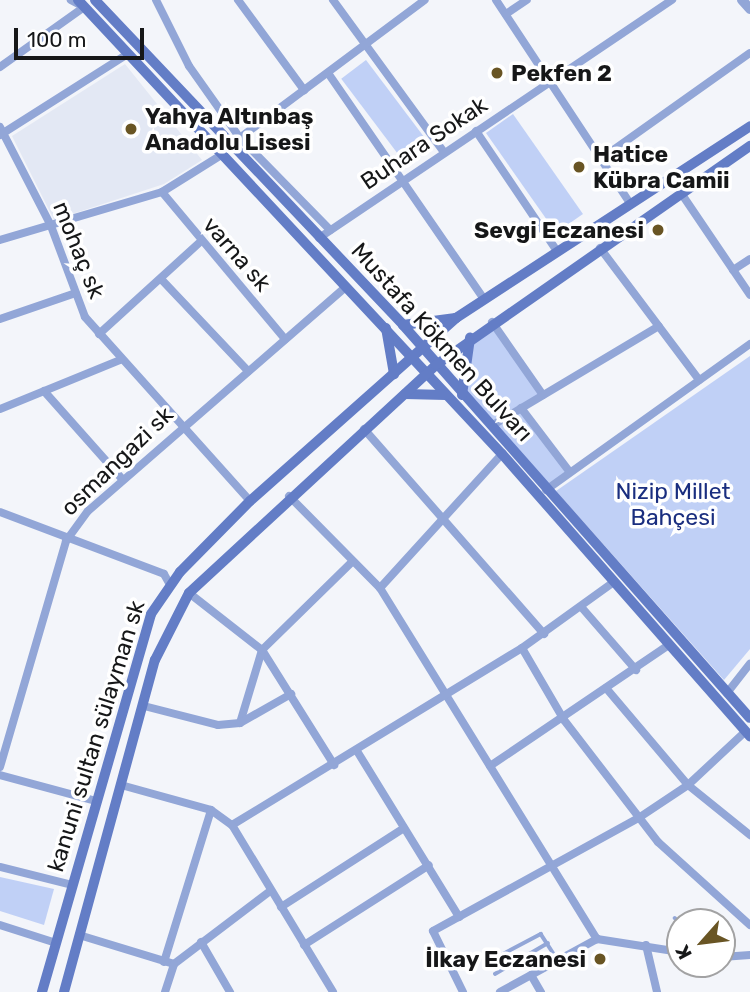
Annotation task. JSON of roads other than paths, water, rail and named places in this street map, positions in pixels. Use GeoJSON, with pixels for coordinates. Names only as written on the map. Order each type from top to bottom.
{"type":"FeatureCollection","features":[{"type":"Feature","properties":{"kind":"main road","name":"Mustafa Kökmen Bulvarı"},"geometry":{"type":"LineString","coordinates":[[98,1],[227,150],[403,325],[428,374],[502,454],[748,734]]}},
{"type":"Feature","properties":{"kind":"main road"},"geometry":{"type":"LineString","coordinates":[[81,4],[126,55],[227,150],[346,287],[386,328],[418,353]]}},
{"type":"Feature","properties":{"kind":"main road","name":"kanuni sultan sülayman sk"},"geometry":{"type":"LineString","coordinates":[[42,992],[151,614],[170,584],[250,501],[456,318],[750,126]]}},
{"type":"Feature","properties":{"kind":"main road"},"geometry":{"type":"LineString","coordinates":[[64,992],[160,641],[190,593],[289,496],[436,365],[492,322],[750,146]]}},
{"type":"Feature","properties":{"kind":"main road"},"geometry":{"type":"LineString","coordinates":[[403,325],[456,318]]}},
{"type":"Feature","properties":{"kind":"main road"},"geometry":{"type":"LineString","coordinates":[[386,328],[394,374]]}},
{"type":"Feature","properties":{"kind":"main road"},"geometry":{"type":"LineString","coordinates":[[462,395],[470,338]]}},
{"type":"Feature","properties":{"kind":"main road","name":"Mustafa Kökmen Bulvarı"},"geometry":{"type":"LineString","coordinates":[[418,353],[436,365],[462,395],[494,425],[546,490],[750,718]]}},
{"type":"Feature","properties":{"kind":"main road"},"geometry":{"type":"LineString","coordinates":[[405,394],[446,395]]}},
{"type":"Feature","properties":{"kind":"street"},"geometry":{"type":"LineString","coordinates":[[71,0],[81,4]]}},
{"type":"Feature","properties":{"kind":"street"},"geometry":{"type":"LineString","coordinates":[[156,0],[188,65],[240,138],[330,230]]}},
{"type":"Feature","properties":{"kind":"street"},"geometry":{"type":"LineString","coordinates":[[238,0],[304,90]]}},
{"type":"Feature","properties":{"kind":"street"},"geometry":{"type":"LineString","coordinates":[[333,0],[443,151]]}},
{"type":"Feature","properties":{"kind":"street"},"geometry":{"type":"LineString","coordinates":[[0,240],[162,192],[227,150],[304,90],[368,46],[424,0]]}},
{"type":"Feature","properties":{"kind":"street"},"geometry":{"type":"LineString","coordinates":[[496,0],[630,203]]}},
{"type":"Feature","properties":{"kind":"street"},"geometry":{"type":"LineString","coordinates":[[506,14],[527,0]]}},
{"type":"Feature","properties":{"kind":"street","name":"Buhara Sokak"},"geometry":{"type":"LineString","coordinates":[[318,238],[402,178],[672,0]]}},
{"type":"Feature","properties":{"kind":"street"},"geometry":{"type":"LineString","coordinates":[[741,0],[750,9]]}},
{"type":"Feature","properties":{"kind":"street"},"geometry":{"type":"LineString","coordinates":[[0,67],[81,4]]}},
{"type":"Feature","properties":{"kind":"street"},"geometry":{"type":"LineString","coordinates":[[602,158],[750,53]]}},
{"type":"Feature","properties":{"kind":"street"},"geometry":{"type":"LineString","coordinates":[[1,131],[126,55]]}},
{"type":"Feature","properties":{"kind":"street"},"geometry":{"type":"LineString","coordinates":[[328,73],[484,299]]}},
{"type":"Feature","properties":{"kind":"street","name":"mohaç sk"},"geometry":{"type":"LineString","coordinates":[[1,131],[51,226],[76,293],[99,334],[250,501]]}},
{"type":"Feature","properties":{"kind":"street"},"geometry":{"type":"LineString","coordinates":[[476,131],[557,251]]}},
{"type":"Feature","properties":{"kind":"street","name":"varna sk"},"geometry":{"type":"LineString","coordinates":[[162,192],[200,243],[285,339]]}},
{"type":"Feature","properties":{"kind":"street"},"geometry":{"type":"LineString","coordinates":[[681,193],[750,295]]}},
{"type":"Feature","properties":{"kind":"street"},"geometry":{"type":"LineString","coordinates":[[99,334],[200,243]]}},
{"type":"Feature","properties":{"kind":"street"},"geometry":{"type":"LineString","coordinates":[[600,248],[699,380]]}},
{"type":"Feature","properties":{"kind":"street"},"geometry":{"type":"LineString","coordinates":[[733,270],[750,259]]}},
{"type":"Feature","properties":{"kind":"street"},"geometry":{"type":"LineString","coordinates":[[160,279],[248,371]]}},
{"type":"Feature","properties":{"kind":"street","name":"osmangazi sk"},"geometry":{"type":"LineString","coordinates":[[1,760],[66,541],[122,479],[180,425],[346,287]]}},
{"type":"Feature","properties":{"kind":"street"},"geometry":{"type":"LineString","coordinates":[[0,319],[76,293]]}},
{"type":"Feature","properties":{"kind":"street"},"geometry":{"type":"LineString","coordinates":[[492,322],[543,396]]}},
{"type":"Feature","properties":{"kind":"street"},"geometry":{"type":"LineString","coordinates":[[494,425],[659,326]]}},
{"type":"Feature","properties":{"kind":"street"},"geometry":{"type":"LineString","coordinates":[[546,490],[750,344]]}},
{"type":"Feature","properties":{"kind":"street"},"geometry":{"type":"LineString","coordinates":[[0,409],[120,360]]}},
{"type":"Feature","properties":{"kind":"street"},"geometry":{"type":"LineString","coordinates":[[44,391],[122,479]]}},
{"type":"Feature","properties":{"kind":"street"},"geometry":{"type":"LineString","coordinates":[[521,408],[569,471]]}},
{"type":"Feature","properties":{"kind":"street"},"geometry":{"type":"LineString","coordinates":[[363,429],[544,634]]}},
{"type":"Feature","properties":{"kind":"street"},"geometry":{"type":"LineString","coordinates":[[380,588],[502,454]]}},
{"type":"Feature","properties":{"kind":"street"},"geometry":{"type":"LineString","coordinates":[[289,496],[380,588],[450,694],[551,871],[597,939]]}},
{"type":"Feature","properties":{"kind":"street"},"geometry":{"type":"LineString","coordinates":[[0,512],[66,541],[164,574],[170,584]]}},
{"type":"Feature","properties":{"kind":"street"},"geometry":{"type":"LineString","coordinates":[[240,723],[262,650],[353,561]]}},
{"type":"Feature","properties":{"kind":"street"},"geometry":{"type":"LineString","coordinates":[[232,825],[450,694],[583,609],[614,582]]}},
{"type":"Feature","properties":{"kind":"street"},"geometry":{"type":"LineString","coordinates":[[190,593],[262,650],[334,765]]}},
{"type":"Feature","properties":{"kind":"street"},"geometry":{"type":"LineString","coordinates":[[583,609],[636,670]]}},
{"type":"Feature","properties":{"kind":"street"},"geometry":{"type":"LineString","coordinates":[[490,766],[564,720],[669,645]]}},
{"type":"Feature","properties":{"kind":"street"},"geometry":{"type":"LineString","coordinates":[[522,648],[564,720],[674,860],[750,925]]}},
{"type":"Feature","properties":{"kind":"street"},"geometry":{"type":"LineString","coordinates":[[727,692],[750,664]]}},
{"type":"Feature","properties":{"kind":"street"},"geometry":{"type":"LineString","coordinates":[[606,688],[688,785],[750,835]]}},
{"type":"Feature","properties":{"kind":"street"},"geometry":{"type":"LineString","coordinates":[[144,706],[218,725],[240,723],[291,694]]}},
{"type":"Feature","properties":{"kind":"street"},"geometry":{"type":"LineString","coordinates":[[463,992],[433,931],[551,871],[640,817],[688,785],[748,734]]}},
{"type":"Feature","properties":{"kind":"street"},"geometry":{"type":"LineString","coordinates":[[357,751],[460,918]]}},
{"type":"Feature","properties":{"kind":"street"},"geometry":{"type":"LineString","coordinates":[[0,775],[96,801]]}},
{"type":"Feature","properties":{"kind":"street"},"geometry":{"type":"LineString","coordinates":[[121,785],[211,810],[232,825],[332,992]]}},
{"type":"Feature","properties":{"kind":"street"},"geometry":{"type":"LineString","coordinates":[[164,962],[211,810]]}},
{"type":"Feature","properties":{"kind":"street"},"geometry":{"type":"LineString","coordinates":[[281,908],[404,828]]}},
{"type":"Feature","properties":{"kind":"street"},"geometry":{"type":"LineString","coordinates":[[304,945],[429,865]]}},
{"type":"Feature","properties":{"kind":"street"},"geometry":{"type":"LineString","coordinates":[[0,867],[72,885]]}},
{"type":"Feature","properties":{"kind":"street"},"geometry":{"type":"LineString","coordinates":[[165,992],[174,964],[270,891]]}},
{"type":"Feature","properties":{"kind":"street"},"geometry":{"type":"LineString","coordinates":[[0,925],[56,943]]}},
{"type":"Feature","properties":{"kind":"street"},"geometry":{"type":"LineString","coordinates":[[79,935],[174,964]]}},
{"type":"Feature","properties":{"kind":"street"},"geometry":{"type":"LineString","coordinates":[[500,992],[597,939],[666,949]]}},
{"type":"Feature","properties":{"kind":"street"},"geometry":{"type":"LineString","coordinates":[[201,942],[230,992]]}},
{"type":"Feature","properties":{"kind":"street"},"geometry":{"type":"LineString","coordinates":[[646,945],[657,992]]}},
{"type":"Feature","properties":{"kind":"street"},"geometry":{"type":"LineString","coordinates":[[531,975],[541,992]]}},
{"type":"Feature","properties":{"kind":"lane"},"geometry":{"type":"LineString","coordinates":[[486,963],[536,935],[548,943],[558,961]]}},
{"type":"Feature","properties":{"kind":"lane"},"geometry":{"type":"LineString","coordinates":[[495,974],[548,943]]}},
{"type":"Feature","properties":{"kind":"place","name":"Pekfen 2"},"geometry":{"type":"Point","coordinates":[497,73]}},
{"type":"Feature","properties":{"kind":"place","name":"Yahya Altınbaş Anadolu Lisesi"},"geometry":{"type":"Point","coordinates":[131,129]}},
{"type":"Feature","properties":{"kind":"place","name":"Hatice Kübra Camii"},"geometry":{"type":"Point","coordinates":[579,167]}},
{"type":"Feature","properties":{"kind":"place","name":"Sevgi Eczanesi"},"geometry":{"type":"Point","coordinates":[658,230]}},
{"type":"Feature","properties":{"kind":"place","name":"İlkay Eczanesi"},"geometry":{"type":"Point","coordinates":[600,959]}},
{"type":"Feature","properties":{"kind":"park label","name":"Nizip Millet Bahçesi"},"geometry":{"type":"Point","coordinates":[673,504]}}]}
